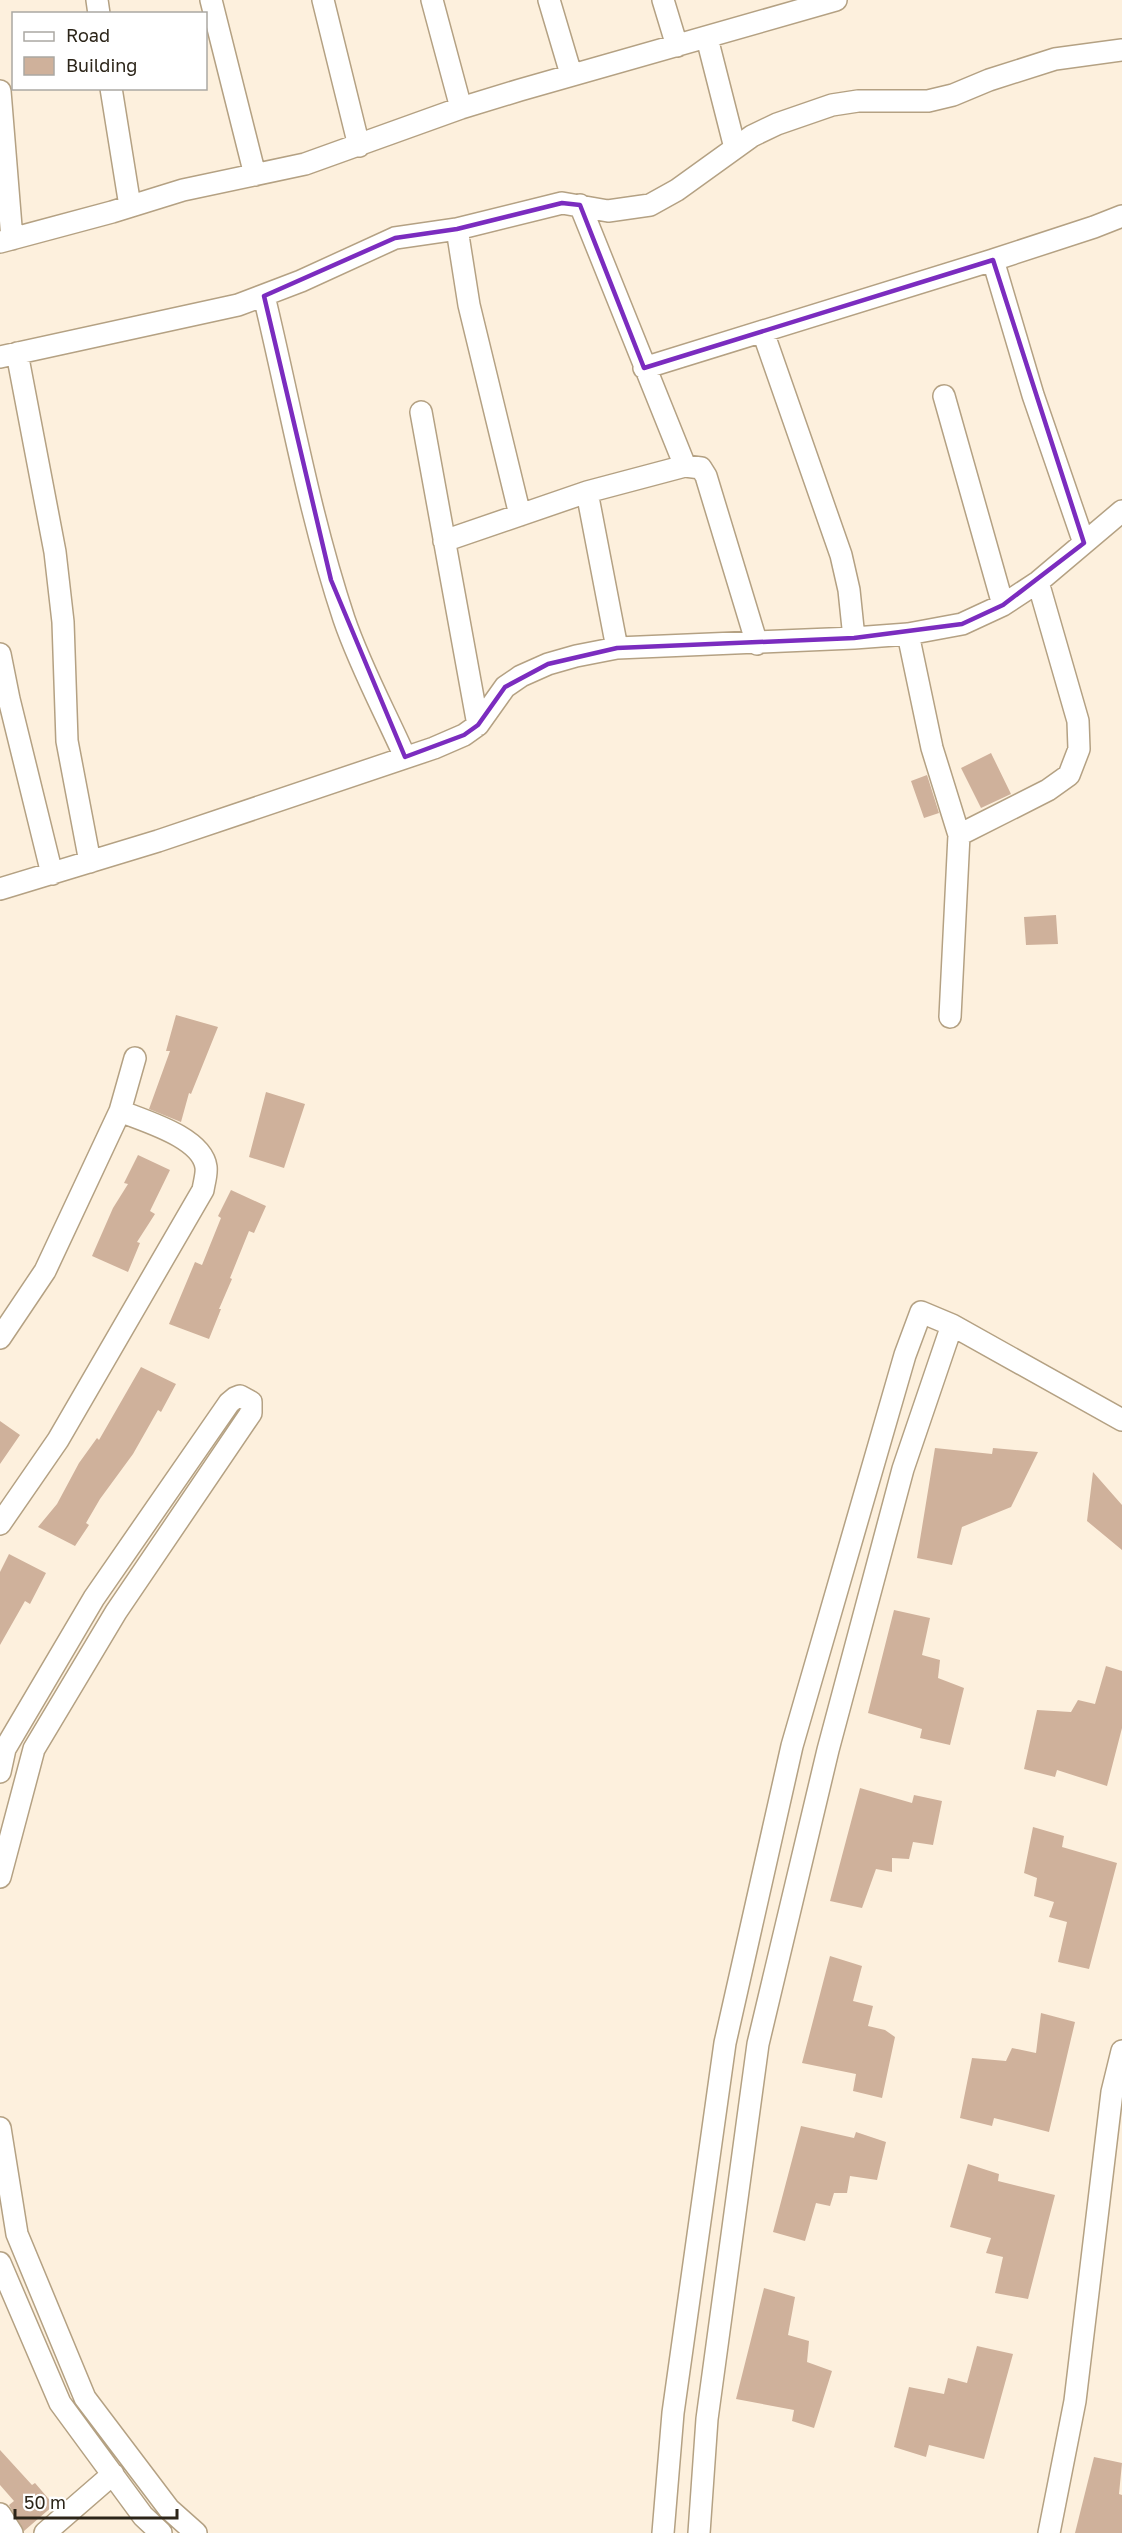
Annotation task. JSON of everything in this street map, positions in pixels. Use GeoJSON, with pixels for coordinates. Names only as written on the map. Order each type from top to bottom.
{"type":"FeatureCollection","features":[{"type":"Feature","properties":{"kind":"street"},"geometry":{"type":"LineString","coordinates":[[211,0],[255,175]]}},
{"type":"Feature","properties":{"kind":"street"},"geometry":{"type":"LineString","coordinates":[[323,0],[359,146]]}},
{"type":"Feature","properties":{"kind":"street"},"geometry":{"type":"LineString","coordinates":[[432,0],[461,108]]}},
{"type":"Feature","properties":{"kind":"street"},"geometry":{"type":"LineString","coordinates":[[549,0],[571,75]]}},
{"type":"Feature","properties":{"kind":"street"},"geometry":{"type":"LineString","coordinates":[[663,0],[677,46]]}},
{"type":"Feature","properties":{"kind":"street"},"geometry":{"type":"LineString","coordinates":[[0,91],[6,240],[183,190],[305,164],[461,108],[707,38],[790,7],[836,0]]}},
{"type":"Feature","properties":{"kind":"street"},"geometry":{"type":"LineString","coordinates":[[707,38],[735,148]]}},
{"type":"Feature","properties":{"kind":"street"},"geometry":{"type":"LineString","coordinates":[[90,862],[66,741],[63,622],[55,552],[9,355],[164,323],[238,305],[301,281],[395,238],[457,229],[562,203],[608,211],[650,205],[677,190],[752,136],[777,124],[831,105],[858,101],[928,101],[953,95],[989,80],[1055,59],[1122,50]]}},
{"type":"Feature","properties":{"kind":"street"},"geometry":{"type":"LineString","coordinates":[[111,90],[130,206]]}},
{"type":"Feature","properties":{"kind":"street"},"geometry":{"type":"LineString","coordinates":[[580,205],[685,466]]}},
{"type":"Feature","properties":{"kind":"street"},"geometry":{"type":"LineString","coordinates":[[644,368],[993,260],[1122,216]]}},
{"type":"Feature","properties":{"kind":"street"},"geometry":{"type":"LineString","coordinates":[[457,229],[470,305],[520,515]]}},
{"type":"Feature","properties":{"kind":"street"},"geometry":{"type":"LineString","coordinates":[[993,260],[1033,395],[1084,543]]}},
{"type":"Feature","properties":{"kind":"street"},"geometry":{"type":"LineString","coordinates":[[264,296],[308,497],[328,570],[345,623],[405,757]]}},
{"type":"Feature","properties":{"kind":"street"},"geometry":{"type":"LineString","coordinates":[[763,332],[841,555],[849,590],[854,639]]}},
{"type":"Feature","properties":{"kind":"street"},"geometry":{"type":"LineString","coordinates":[[944,396],[1003,605]]}},
{"type":"Feature","properties":{"kind":"street"},"geometry":{"type":"LineString","coordinates":[[421,412],[478,725]]}},
{"type":"Feature","properties":{"kind":"street"},"geometry":{"type":"LineString","coordinates":[[444,541],[587,492],[685,466],[701,468],[706,476],[757,644]]}},
{"type":"Feature","properties":{"kind":"street"},"geometry":{"type":"LineString","coordinates":[[587,492],[617,648]]}},
{"type":"Feature","properties":{"kind":"street"},"geometry":{"type":"LineString","coordinates":[[0,889],[90,862],[405,757],[464,735],[478,725],[505,687],[520,676],[548,664],[617,648],[854,639],[908,634],[962,624],[1003,605],[1038,582],[1122,511]]}},
{"type":"Feature","properties":{"kind":"street"},"geometry":{"type":"LineString","coordinates":[[959,835],[1048,790],[1069,775],[1079,749],[1077,721],[1038,582]]}},
{"type":"Feature","properties":{"kind":"street"},"geometry":{"type":"LineString","coordinates":[[908,634],[932,748],[959,835],[950,1017]]}},
{"type":"Feature","properties":{"kind":"street"},"geometry":{"type":"LineString","coordinates":[[0,654],[52,874]]}},
{"type":"Feature","properties":{"kind":"street"},"geometry":{"type":"LineString","coordinates":[[0,1338],[45,1271],[120,1111],[135,1058]]}},
{"type":"Feature","properties":{"kind":"street"},"geometry":{"type":"LineString","coordinates":[[0,1524],[58,1440],[202,1190],[207,1168],[200,1152],[188,1141],[120,1111]]}},
{"type":"Feature","properties":{"kind":"street"},"geometry":{"type":"LineString","coordinates":[[663,2533],[673,2413],[725,2043],[792,1746],[904,1355],[921,1312],[952,1325],[1122,1420]]}},
{"type":"Feature","properties":{"kind":"street"},"geometry":{"type":"LineString","coordinates":[[699,2533],[707,2419],[758,2044],[828,1750],[903,1468],[952,1325]]}},
{"type":"Feature","properties":{"kind":"street"},"geometry":{"type":"LineString","coordinates":[[0,1772],[5,1749],[94,1598],[229,1403],[235,1398],[246,1398],[251,1402],[251,1413],[116,1612],[34,1749],[0,1877]]}},
{"type":"Feature","properties":{"kind":"street"},"geometry":{"type":"LineString","coordinates":[[1049,2533],[1075,2401],[1112,2092],[1122,2051]]}},
{"type":"Feature","properties":{"kind":"street"},"geometry":{"type":"LineString","coordinates":[[0,2128],[17,2234],[85,2398],[169,2509],[196,2533]]}},
{"type":"Feature","properties":{"kind":"street"},"geometry":{"type":"LineString","coordinates":[[0,2263],[60,2403],[143,2516],[161,2533]]}},
{"type":"Feature","properties":{"kind":"street"},"geometry":{"type":"LineString","coordinates":[[45,2533],[113,2474]]}},
{"type":"Feature","properties":{"kind":"street"},"geometry":{"type":"LineString","coordinates":[[0,2514],[12,2533]]}},
{"type":"Feature","properties":{"kind":"highlighted area"},"geometry":{"type":"Polygon","coordinates":[[[562,203],[580,205],[644,368],[993,260],[1084,543],[1003,605],[962,624],[854,638],[617,648],[548,664],[521,676],[505,687],[478,725],[464,735],[405,757],[331,580],[264,296],[395,238],[457,229],[562,203]]]}},
{"type":"Feature","properties":{"kind":"building"},"geometry":{"type":"Polygon","coordinates":[[[991,753],[1011,794],[981,808],[961,768],[991,753]]]}},
{"type":"Feature","properties":{"kind":"building"},"geometry":{"type":"Polygon","coordinates":[[[927,775],[939,813],[924,818],[911,781],[927,775]]]}},
{"type":"Feature","properties":{"kind":"building"},"geometry":{"type":"Polygon","coordinates":[[[1056,915],[1058,944],[1026,945],[1024,917],[1056,915]]]}},
{"type":"Feature","properties":{"kind":"building"},"geometry":{"type":"Polygon","coordinates":[[[176,1015],[218,1027],[191,1094],[189,1093],[181,1122],[149,1109],[170,1051],[166,1051],[176,1015]]]}},
{"type":"Feature","properties":{"kind":"building"},"geometry":{"type":"Polygon","coordinates":[[[266,1092],[305,1104],[284,1168],[249,1157],[266,1092]]]}},
{"type":"Feature","properties":{"kind":"building"},"geometry":{"type":"Polygon","coordinates":[[[138,1155],[170,1170],[150,1211],[155,1214],[137,1242],[140,1243],[128,1272],[92,1256],[113,1208],[128,1184],[124,1183],[138,1155]]]}},
{"type":"Feature","properties":{"kind":"building"},"geometry":{"type":"Polygon","coordinates":[[[231,1190],[266,1206],[254,1233],[249,1231],[209,1339],[169,1324],[195,1262],[202,1265],[221,1218],[218,1216],[231,1190]]]}},
{"type":"Feature","properties":{"kind":"building"},"geometry":{"type":"Polygon","coordinates":[[[141,1367],[176,1384],[161,1412],[158,1410],[133,1454],[100,1499],[86,1523],[89,1525],[75,1546],[38,1527],[57,1504],[79,1463],[97,1438],[99,1440],[141,1367]]]}},
{"type":"Feature","properties":{"kind":"building"},"geometry":{"type":"Polygon","coordinates":[[[0,1421],[20,1435],[0,1464],[0,1421]]]}},
{"type":"Feature","properties":{"kind":"building"},"geometry":{"type":"Polygon","coordinates":[[[935,1448],[992,1454],[993,1448],[1038,1452],[1011,1507],[962,1527],[952,1565],[917,1558],[935,1448]]]}},
{"type":"Feature","properties":{"kind":"building"},"geometry":{"type":"Polygon","coordinates":[[[1093,1472],[1122,1505],[1122,1550],[1087,1521],[1093,1472]]]}},
{"type":"Feature","properties":{"kind":"building"},"geometry":{"type":"Polygon","coordinates":[[[9,1554],[46,1573],[30,1604],[25,1601],[0,1645],[0,1572],[9,1554]]]}},
{"type":"Feature","properties":{"kind":"building"},"geometry":{"type":"Polygon","coordinates":[[[894,1610],[930,1618],[922,1655],[940,1660],[938,1678],[964,1688],[950,1745],[920,1738],[922,1729],[868,1713],[894,1610]]]}},
{"type":"Feature","properties":{"kind":"building"},"geometry":{"type":"Polygon","coordinates":[[[1106,1666],[1122,1671],[1122,1728],[1107,1786],[1057,1770],[1055,1777],[1024,1769],[1037,1710],[1071,1712],[1078,1700],[1095,1704],[1106,1666]]]}},
{"type":"Feature","properties":{"kind":"building"},"geometry":{"type":"Polygon","coordinates":[[[860,1788],[912,1803],[914,1795],[942,1801],[933,1845],[913,1842],[909,1859],[892,1858],[892,1872],[876,1869],[862,1908],[830,1901],[860,1788]]]}},
{"type":"Feature","properties":{"kind":"building"},"geometry":{"type":"Polygon","coordinates":[[[1033,1827],[1064,1836],[1062,1847],[1117,1863],[1089,1969],[1058,1962],[1067,1922],[1049,1917],[1054,1902],[1034,1896],[1037,1878],[1024,1873],[1033,1827]]]}},
{"type":"Feature","properties":{"kind":"building"},"geometry":{"type":"Polygon","coordinates":[[[830,1956],[862,1966],[853,2001],[873,2006],[868,2026],[885,2030],[895,2037],[882,2098],[853,2091],[856,2074],[802,2063],[830,1956]]]}},
{"type":"Feature","properties":{"kind":"building"},"geometry":{"type":"Polygon","coordinates":[[[1041,2013],[1075,2022],[1049,2132],[994,2118],[992,2126],[960,2118],[972,2058],[1006,2061],[1012,2048],[1036,2053],[1041,2013]]]}},
{"type":"Feature","properties":{"kind":"building"},"geometry":{"type":"Polygon","coordinates":[[[801,2126],[854,2138],[856,2132],[886,2142],[877,2180],[850,2176],[847,2193],[834,2193],[830,2206],[816,2203],[805,2241],[773,2232],[801,2126]]]}},
{"type":"Feature","properties":{"kind":"building"},"geometry":{"type":"Polygon","coordinates":[[[968,2164],[999,2174],[998,2181],[1055,2195],[1028,2299],[995,2293],[1003,2257],[986,2253],[991,2238],[950,2227],[968,2164]]]}},
{"type":"Feature","properties":{"kind":"building"},"geometry":{"type":"Polygon","coordinates":[[[764,2288],[795,2297],[788,2335],[809,2341],[807,2362],[832,2371],[814,2428],[792,2421],[794,2410],[736,2399],[764,2288]]]}},
{"type":"Feature","properties":{"kind":"building"},"geometry":{"type":"Polygon","coordinates":[[[977,2346],[1013,2354],[984,2459],[929,2445],[926,2457],[894,2447],[909,2387],[944,2394],[948,2378],[967,2383],[977,2346]]]}},
{"type":"Feature","properties":{"kind":"building"},"geometry":{"type":"Polygon","coordinates":[[[0,2450],[32,2485],[35,2483],[54,2505],[24,2531],[9,2505],[14,2501],[0,2485],[0,2450]]]}},
{"type":"Feature","properties":{"kind":"building"},"geometry":{"type":"Polygon","coordinates":[[[1094,2457],[1122,2463],[1119,2494],[1122,2495],[1122,2533],[1075,2533],[1094,2457]]]}}]}
